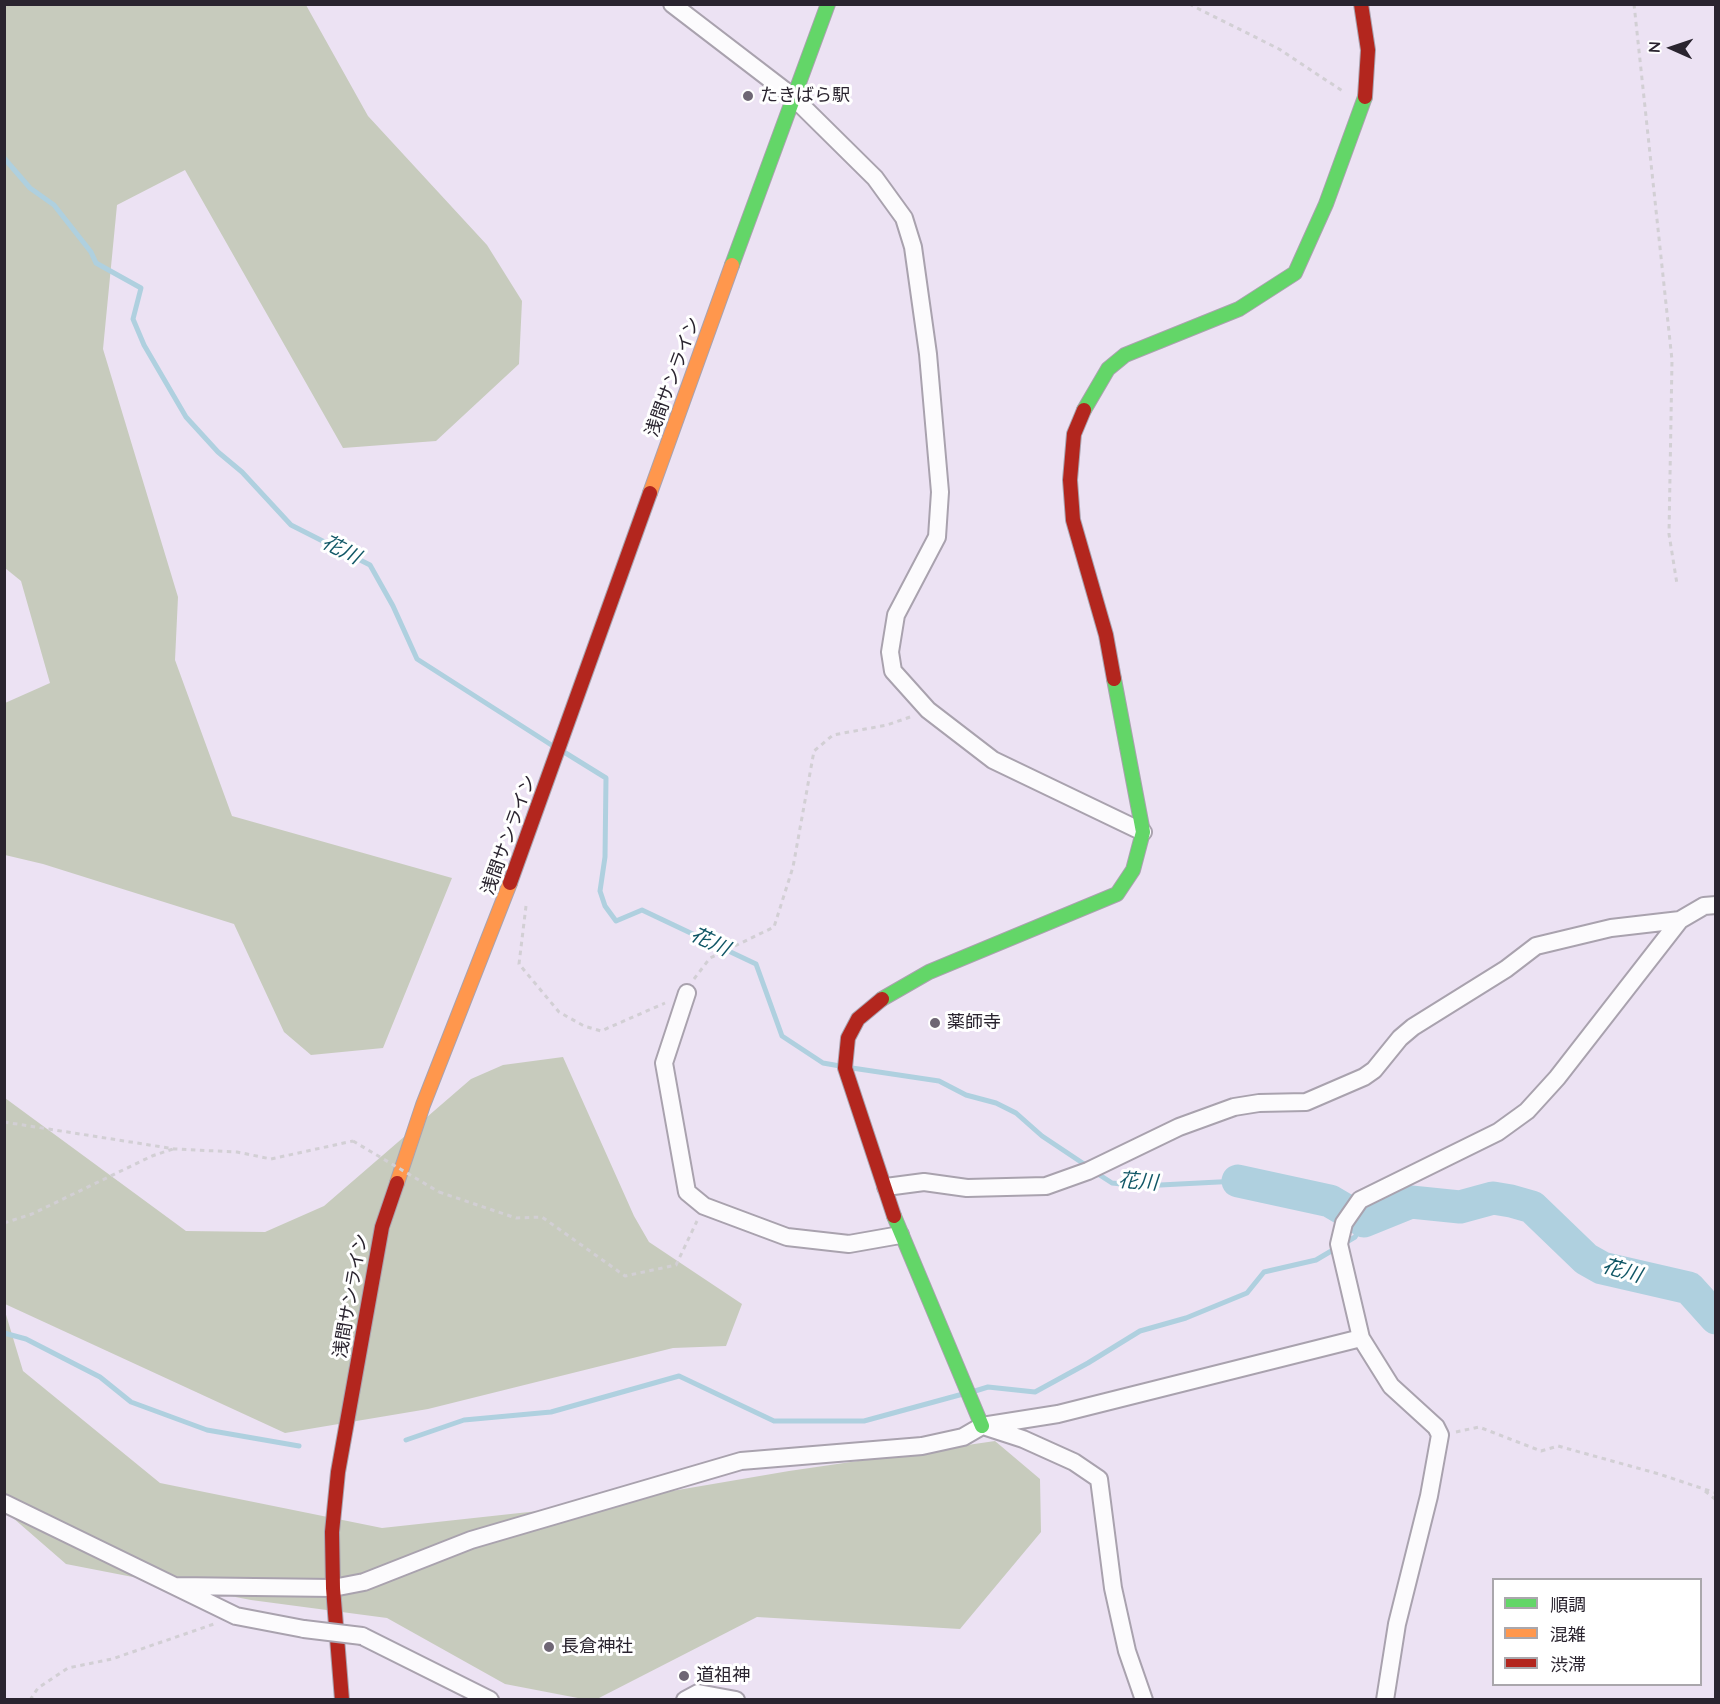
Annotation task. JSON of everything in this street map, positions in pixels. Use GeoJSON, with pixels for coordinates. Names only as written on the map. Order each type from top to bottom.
{"type":"FeatureCollection","features":[{"type":"Feature","properties":{"kind":"main road","name":"浅間サンライン"},"geometry":{"type":"LineString","coordinates":[[342,1700],[333,1588],[332,1532],[338,1472],[382,1227],[423,1106],[518,863],[792,96],[828,4]]}},
{"type":"Feature","properties":{"kind":"main road"},"geometry":{"type":"LineString","coordinates":[[982,1426],[938,1316],[900,1235],[845,1068],[849,1038],[858,1019],[888,994],[929,972],[1117,894],[1133,870],[1143,832],[1106,635],[1073,520],[1070,480],[1074,434],[1090,396],[1108,369],[1125,355],[1239,309],[1295,273],[1326,204],[1364,104],[1368,50],[1361,4]]}},
{"type":"Feature","properties":{"kind":"street"},"geometry":{"type":"LineString","coordinates":[[672,4],[792,96],[876,178],[904,218],[913,247],[928,354],[940,492],[937,537],[896,615],[890,652],[893,671],[928,710],[993,760],[1143,832]]}},
{"type":"Feature","properties":{"kind":"street"},"geometry":{"type":"LineString","coordinates":[[1385,1700],[1397,1624],[1429,1496],[1440,1436],[1436,1427],[1391,1386],[1361,1338],[1339,1244],[1344,1223],[1352,1208],[1371,1194],[1498,1132],[1527,1111],[1557,1078],[1680,920],[1704,906],[1716,905]]}},
{"type":"Feature","properties":{"kind":"street"},"geometry":{"type":"LineString","coordinates":[[886,1187],[924,1182],[967,1188],[1046,1186],[1088,1171],[1170,1131],[1234,1107],[1259,1103],[1306,1102],[1364,1077],[1374,1070],[1400,1038],[1413,1027],[1506,969],[1536,946],[1611,928],[1680,920]]}},
{"type":"Feature","properties":{"kind":"street"},"geometry":{"type":"LineString","coordinates":[[687,993],[664,1063],[687,1192],[704,1206],[787,1237],[849,1244],[900,1235]]}},
{"type":"Feature","properties":{"kind":"street"},"geometry":{"type":"LineString","coordinates":[[176,1586],[333,1588],[364,1582],[471,1540],[741,1461],[922,1446],[963,1437],[982,1426],[1058,1413],[1361,1338]]}},
{"type":"Feature","properties":{"kind":"street"},"geometry":{"type":"LineString","coordinates":[[982,1426],[1023,1439],[1074,1462],[1099,1479],[1113,1588],[1127,1651],[1144,1700]]}},
{"type":"Feature","properties":{"kind":"street"},"geometry":{"type":"LineString","coordinates":[[4,1503],[236,1616],[304,1629],[362,1636],[490,1700]]}},
{"type":"Feature","properties":{"kind":"street"},"geometry":{"type":"LineString","coordinates":[[685,1700],[698,1693],[736,1700]]}},
{"type":"Feature","properties":{"kind":"path"},"geometry":{"type":"LineString","coordinates":[[1189,4],[1279,49],[1364,104]]}},
{"type":"Feature","properties":{"kind":"path"},"geometry":{"type":"LineString","coordinates":[[1634,4],[1672,360],[1669,534],[1677,584]]}},
{"type":"Feature","properties":{"kind":"path"},"geometry":{"type":"LineString","coordinates":[[527,901],[519,964],[559,1012],[584,1026],[601,1030],[687,993],[696,976],[710,958],[774,927],[793,867],[814,751],[833,735],[887,725],[928,710]]}},
{"type":"Feature","properties":{"kind":"path"},"geometry":{"type":"LineString","coordinates":[[4,1122],[174,1149],[237,1152],[271,1159],[353,1141],[439,1192],[516,1218],[542,1217],[625,1276],[675,1265],[704,1206]]}},
{"type":"Feature","properties":{"kind":"path"},"geometry":{"type":"LineString","coordinates":[[4,1223],[32,1214],[152,1156],[174,1149]]}},
{"type":"Feature","properties":{"kind":"path"},"geometry":{"type":"LineString","coordinates":[[1440,1436],[1479,1427],[1541,1451],[1558,1446],[1716,1493]]}},
{"type":"Feature","properties":{"kind":"path"},"geometry":{"type":"LineString","coordinates":[[1703,1489],[1716,1500]]}},
{"type":"Feature","properties":{"kind":"path"},"geometry":{"type":"LineString","coordinates":[[30,1700],[38,1688],[68,1668],[112,1659],[236,1616]]}},
{"type":"Feature","properties":{"kind":"shaded area"},"geometry":{"type":"Polygon","coordinates":[[[5,4],[306,5],[368,116],[487,245],[522,301],[519,364],[436,441],[343,448],[185,170],[117,205],[103,349],[178,597],[175,660],[232,816],[452,878],[383,1048],[311,1055],[284,1032],[234,924],[43,864],[5,855],[5,703],[50,683],[21,581],[5,568],[5,4]]]}},
{"type":"Feature","properties":{"kind":"shaded area"},"geometry":{"type":"Polygon","coordinates":[[[563,1057],[634,1216],[649,1242],[742,1304],[726,1346],[673,1348],[428,1409],[285,1433],[5,1304],[5,1098],[186,1231],[265,1232],[324,1206],[471,1079],[503,1065],[563,1057]]]}},
{"type":"Feature","properties":{"kind":"shaded area"},"geometry":{"type":"Polygon","coordinates":[[[4,1308],[23,1371],[160,1483],[382,1528],[584,1506],[789,1471],[995,1441],[1040,1479],[1041,1532],[960,1629],[757,1617],[597,1699],[583,1699],[505,1684],[387,1618],[251,1600],[66,1564],[5,1511],[4,1308]]]}},
{"type":"Feature","properties":{"kind":"waterway","name":"花川"},"geometry":{"type":"LineString","coordinates":[[4,158],[30,188],[54,205],[91,252],[96,263],[141,288],[133,319],[144,345],[186,417],[218,452],[242,472],[291,525],[370,565],[393,606],[417,659],[553,746]]}},
{"type":"Feature","properties":{"kind":"waterway","name":"花川"},"geometry":{"type":"LineString","coordinates":[[564,752],[606,778],[605,857],[600,891],[605,906],[616,921],[642,910],[756,964],[782,1036],[823,1063],[840,1066]]}},
{"type":"Feature","properties":{"kind":"waterway","name":"花川"},"geometry":{"type":"LineString","coordinates":[[852,1068],[939,1081],[966,1095],[996,1103],[1016,1113],[1042,1136],[1087,1166]]}},
{"type":"Feature","properties":{"kind":"waterway","name":"花川"},"geometry":{"type":"LineString","coordinates":[[1095,1172],[1112,1183],[1141,1186],[1238,1181]]}},
{"type":"Feature","properties":{"kind":"waterway","name":"花川"},"geometry":{"type":"LineString","coordinates":[[1238,1181],[1330,1201],[1364,1221],[1411,1202],[1460,1207],[1493,1198],[1532,1207],[1586,1259],[1602,1268],[1689,1288],[1716,1318]]}},
{"type":"Feature","properties":{"kind":"waterway"},"geometry":{"type":"LineString","coordinates":[[975,1391],[988,1387],[1035,1392],[1140,1331],[1186,1318],[1247,1293],[1264,1272],[1316,1260],[1355,1237],[1364,1221]]}},
{"type":"Feature","properties":{"kind":"waterway"},"geometry":{"type":"LineString","coordinates":[[4,1333],[26,1339],[100,1377],[131,1402],[207,1430],[299,1446]]}},
{"type":"Feature","properties":{"kind":"waterway"},"geometry":{"type":"LineString","coordinates":[[406,1440],[464,1420],[551,1412],[679,1376],[774,1421],[864,1421],[963,1394]]}},
{"type":"Feature","properties":{"kind":"traffic: fast"},"geometry":{"type":"LineString","coordinates":[[732,265],[828,4]]}},
{"type":"Feature","properties":{"kind":"traffic: fast"},"geometry":{"type":"LineString","coordinates":[[1084,410],[1108,369],[1125,355],[1239,309],[1295,273],[1326,204],[1365,97]]}},
{"type":"Feature","properties":{"kind":"traffic: fast"},"geometry":{"type":"LineString","coordinates":[[882,999],[929,972],[1117,894],[1133,870],[1143,832],[1114,679]]}},
{"type":"Feature","properties":{"kind":"traffic: fast"},"geometry":{"type":"LineString","coordinates":[[894,1216],[982,1426]]}},
{"type":"Feature","properties":{"kind":"traffic: slow"},"geometry":{"type":"LineString","coordinates":[[650,493],[732,265]]}},
{"type":"Feature","properties":{"kind":"traffic: slow"},"geometry":{"type":"LineString","coordinates":[[397,1183],[423,1105],[510,883]]}},
{"type":"Feature","properties":{"kind":"traffic: jam"},"geometry":{"type":"LineString","coordinates":[[1361,4],[1368,50],[1365,97]]}},
{"type":"Feature","properties":{"kind":"traffic: jam"},"geometry":{"type":"LineString","coordinates":[[1084,410],[1074,434],[1070,480],[1073,520],[1106,635],[1114,679]]}},
{"type":"Feature","properties":{"kind":"traffic: jam"},"geometry":{"type":"LineString","coordinates":[[510,883],[650,493]]}},
{"type":"Feature","properties":{"kind":"traffic: jam"},"geometry":{"type":"LineString","coordinates":[[882,999],[858,1019],[848,1038],[845,1068],[894,1216]]}},
{"type":"Feature","properties":{"kind":"traffic: jam"},"geometry":{"type":"LineString","coordinates":[[342,1700],[333,1588],[332,1532],[338,1472],[382,1227],[397,1183]]}},
{"type":"Feature","properties":{"kind":"place","name":"たきばら駅"},"geometry":{"type":"Point","coordinates":[748,96]}},
{"type":"Feature","properties":{"kind":"place","name":"薬師寺"},"geometry":{"type":"Point","coordinates":[935,1023]}},
{"type":"Feature","properties":{"kind":"place","name":"長倉神社"},"geometry":{"type":"Point","coordinates":[549,1647]}},
{"type":"Feature","properties":{"kind":"place","name":"道祖神"},"geometry":{"type":"Point","coordinates":[684,1676]}}]}
